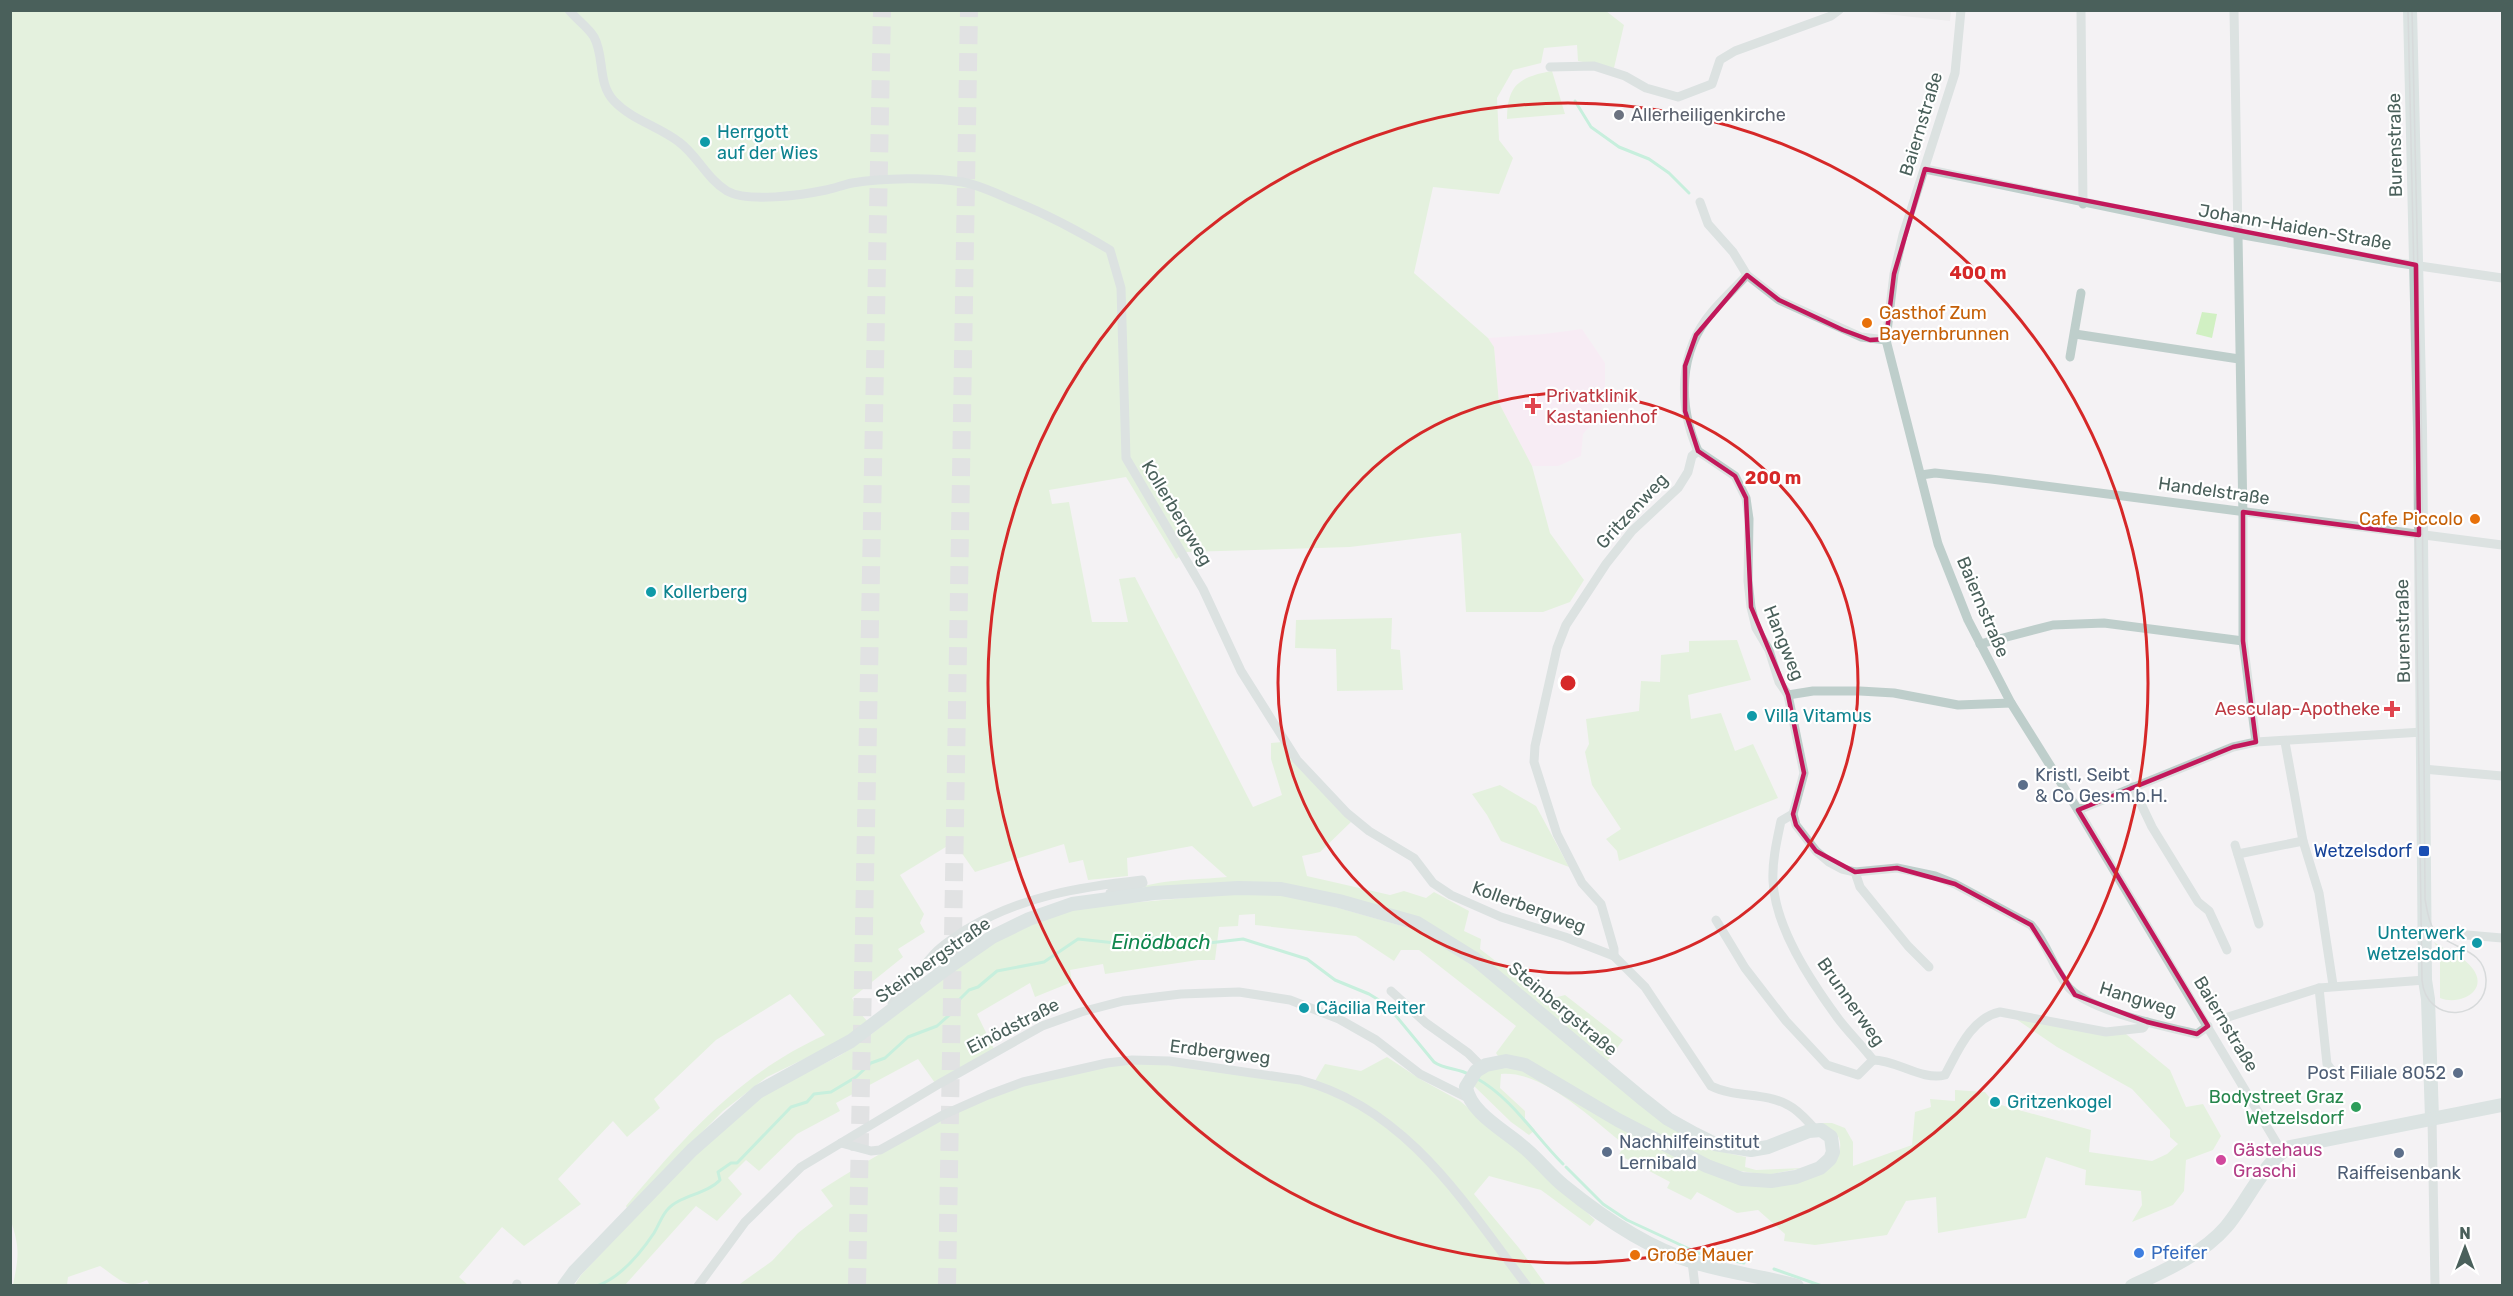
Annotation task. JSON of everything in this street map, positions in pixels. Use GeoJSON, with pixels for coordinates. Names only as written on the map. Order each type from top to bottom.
{"type":"FeatureCollection","features":[{"type":"Feature","properties":{"kind":"main road","name":"Burenstraße"},"geometry":{"type":"LineString","coordinates":[[2410,10],[2420,428],[2419,535],[2425,980],[2428,999],[2432,1118]]}},
{"type":"Feature","properties":{"kind":"main road","name":"Steinbergstraße"},"geometry":{"type":"LineString","coordinates":[[564,1286],[575,1271],[647,1195],[738,1107],[779,1079],[851,1041],[992,937],[1029,919],[1072,904],[1110,898],[1238,888],[1281,889],[1339,901],[1417,923],[1475,958],[1644,1100],[1668,1119],[1695,1134],[1715,1144],[1751,1150],[1768,1147],[1816,1130]]}},
{"type":"Feature","properties":{"kind":"main road"},"geometry":{"type":"LineString","coordinates":[[1797,1286],[1692,1262],[1623,1229],[1564,1186],[1524,1147],[1475,1107],[1467,1092],[1479,1069],[1499,1061],[1525,1065],[1628,1125],[1707,1166],[1742,1179],[1771,1181],[1796,1178],[1820,1168],[1832,1155],[1833,1142],[1827,1132],[1816,1130]]}},
{"type":"Feature","properties":{"kind":"main road"},"geometry":{"type":"LineString","coordinates":[[2132,1286],[2191,1255],[2210,1242],[2226,1227],[2282,1152],[2308,1142],[2502,1105]]}},
{"type":"Feature","properties":{"kind":"street","name":"Kollerbergweg"},"geometry":{"type":"LineString","coordinates":[[569,10],[594,36],[598,47],[603,85],[611,99],[623,111],[664,131],[685,147],[727,191],[752,196],[793,195],[853,183],[920,180],[962,182],[986,189],[1054,217],[1110,250],[1121,288],[1126,459],[1203,589],[1241,672],[1297,760],[1347,813],[1369,831],[1414,858],[1434,883],[1451,895],[1501,917],[1565,937],[1614,956],[1645,987],[1711,1086],[1722,1092],[1786,1104],[1797,1110],[1816,1130]]}},
{"type":"Feature","properties":{"kind":"street"},"geometry":{"type":"LineString","coordinates":[[1550,67],[1594,66],[1624,76],[1646,88],[1678,97],[1713,84],[1720,60],[1734,51],[1831,16],[1839,10]]}},
{"type":"Feature","properties":{"kind":"street","name":"Baiernstraße"},"geometry":{"type":"LineString","coordinates":[[1961,10],[1955,73],[1904,234],[1894,274],[1886,340],[1938,544],[1980,644],[2011,703],[2078,810],[2282,1152]]}},
{"type":"Feature","properties":{"kind":"street"},"geometry":{"type":"LineString","coordinates":[[2081,10],[2084,204]]}},
{"type":"Feature","properties":{"kind":"street"},"geometry":{"type":"LineString","coordinates":[[2234,10],[2243,641],[2256,742]]}},
{"type":"Feature","properties":{"kind":"street","name":"Johann-Haiden-Straße"},"geometry":{"type":"LineString","coordinates":[[1925,169],[2084,204],[2238,234],[2502,278]]}},
{"type":"Feature","properties":{"kind":"street"},"geometry":{"type":"LineString","coordinates":[[1700,202],[1708,224],[1733,252],[1747,275],[1779,300],[1843,330],[1870,340],[1886,340]]}},
{"type":"Feature","properties":{"kind":"street"},"geometry":{"type":"LineString","coordinates":[[1698,451],[1685,411],[1685,366],[1696,335],[1711,313],[1747,275]]}},
{"type":"Feature","properties":{"kind":"street"},"geometry":{"type":"LineString","coordinates":[[2070,357],[2081,293]]}},
{"type":"Feature","properties":{"kind":"street"},"geometry":{"type":"LineString","coordinates":[[2075,334],[2239,359]]}},
{"type":"Feature","properties":{"kind":"street","name":"Gritzenweg"},"geometry":{"type":"LineString","coordinates":[[1614,956],[1601,904],[1582,883],[1557,834],[1534,762],[1535,746],[1557,648],[1566,625],[1606,564],[1632,531],[1678,488],[1688,472],[1692,456],[1698,451]]}},
{"type":"Feature","properties":{"kind":"street","name":"Hangweg"},"geometry":{"type":"LineString","coordinates":[[1698,451],[1728,470],[1742,488],[1749,519],[1748,580],[1751,607],[1756,628],[1769,650],[1779,682],[1788,695],[1804,773],[1793,814],[1796,825],[1816,851],[1829,862],[1855,872],[1882,868],[1908,869],[1955,884],[2031,925],[2040,935],[2066,984],[2075,995],[2147,1022],[2197,1034],[2208,1026]]}},
{"type":"Feature","properties":{"kind":"street","name":"Handelstraße"},"geometry":{"type":"LineString","coordinates":[[1921,475],[1935,473],[1991,479],[2502,544]]}},
{"type":"Feature","properties":{"kind":"street"},"geometry":{"type":"LineString","coordinates":[[1980,644],[2053,625],[2104,623],[2243,641]]}},
{"type":"Feature","properties":{"kind":"street"},"geometry":{"type":"LineString","coordinates":[[1788,695],[1860,691],[1894,693],[1958,705],[2011,703]]}},
{"type":"Feature","properties":{"kind":"street"},"geometry":{"type":"LineString","coordinates":[[2078,810],[2233,747],[2256,742],[2423,732]]}},
{"type":"Feature","properties":{"kind":"street"},"geometry":{"type":"LineString","coordinates":[[2285,742],[2303,842],[2319,893],[2333,985]]}},
{"type":"Feature","properties":{"kind":"street"},"geometry":{"type":"LineString","coordinates":[[2423,769],[2502,776]]}},
{"type":"Feature","properties":{"kind":"street"},"geometry":{"type":"LineString","coordinates":[[2133,787],[2152,827],[2198,902],[2210,911],[2227,950]]}},
{"type":"Feature","properties":{"kind":"street","name":"Brunnerweg"},"geometry":{"type":"LineString","coordinates":[[1716,920],[1745,968],[1786,1021],[1827,1065],[1858,1075],[1873,1060],[1838,1019],[1782,923],[1773,881],[1776,844],[1781,821],[1793,814]]}},
{"type":"Feature","properties":{"kind":"street"},"geometry":{"type":"LineString","coordinates":[[2259,924],[2236,849],[2303,842]]}},
{"type":"Feature","properties":{"kind":"street"},"geometry":{"type":"LineString","coordinates":[[1855,872],[1860,887],[1908,946],[1929,967]]}},
{"type":"Feature","properties":{"kind":"street"},"geometry":{"type":"LineString","coordinates":[[891,1011],[889,1004],[917,977],[937,951],[950,940],[989,916],[1014,905],[1050,894],[1081,887],[1142,880],[1143,883],[1110,893],[1110,898]]}},
{"type":"Feature","properties":{"kind":"street"},"geometry":{"type":"LineString","coordinates":[[2467,935],[2502,938]]}},
{"type":"Feature","properties":{"kind":"street"},"geometry":{"type":"LineString","coordinates":[[2225,1018],[2333,985],[2425,980]]}},
{"type":"Feature","properties":{"kind":"street"},"geometry":{"type":"LineString","coordinates":[[2319,988],[2327,1064],[2336,1076]]}},
{"type":"Feature","properties":{"kind":"street"},"geometry":{"type":"LineString","coordinates":[[1391,991],[1426,1023],[1468,1053],[1479,1069]]}},
{"type":"Feature","properties":{"kind":"street","name":"Einödstraße"},"geometry":{"type":"LineString","coordinates":[[698,1286],[745,1222],[801,1167],[939,1084],[1042,1026],[1124,1001],[1180,994],[1254,994],[1309,1007],[1339,1019],[1376,1040],[1420,1074],[1467,1092]]}},
{"type":"Feature","properties":{"kind":"street"},"geometry":{"type":"LineString","coordinates":[[1873,1060],[1886,1060],[1935,1077],[1945,1075],[1969,1032],[1990,1014],[2000,1012],[2106,1032],[2143,1028],[2147,1022]]}},
{"type":"Feature","properties":{"kind":"street","name":"Erdbergweg"},"geometry":{"type":"LineString","coordinates":[[841,1143],[876,1151],[942,1115],[988,1095],[1023,1082],[1107,1062],[1169,1061],[1300,1080],[1316,1084],[1368,1110],[1425,1156],[1460,1194],[1527,1286]]}},
{"type":"Feature","properties":{"kind":"street","name":"Burenstraße"},"geometry":{"type":"LineString","coordinates":[[2432,1118],[2435,1286]]}},
{"type":"Feature","properties":{"kind":"street"},"geometry":{"type":"LineString","coordinates":[[1692,1262],[1691,1270],[1695,1286]]}},
{"type":"Feature","properties":{"kind":"highlighted area"},"geometry":{"type":"Polygon","coordinates":[[[1925,169],[2416,265],[2419,535],[2243,512],[2243,641],[2256,742],[2233,747],[2078,810],[2208,1026],[2197,1034],[2147,1022],[2075,995],[2031,925],[1955,884],[1897,868],[1855,872],[1816,851],[1796,825],[1793,814],[1804,773],[1788,695],[1751,607],[1746,498],[1735,476],[1698,451],[1685,411],[1685,366],[1696,335],[1747,275],[1779,300],[1843,330],[1870,340],[1886,339],[1894,274],[1925,169]]]}},
{"type":"Feature","properties":{"kind":"shaded area"},"geometry":{"type":"Polygon","coordinates":[[[1951,10],[1950,21],[1857,11],[1951,10]]]}},
{"type":"Feature","properties":{"kind":"shaded area"},"geometry":{"type":"Polygon","coordinates":[[[1582,329],[1605,363],[1605,390],[1600,415],[1583,434],[1581,456],[1558,466],[1532,466],[1499,403],[1494,347],[1488,338],[1582,329]]]}},
{"type":"Feature","properties":{"kind":"green space"},"geometry":{"type":"Polygon","coordinates":[[[10,11],[1606,11],[1624,25],[1614,68],[1578,61],[1577,45],[1544,48],[1541,63],[1513,70],[1497,98],[1499,140],[1513,158],[1499,194],[1433,187],[1414,273],[1488,338],[1494,347],[1499,403],[1532,466],[1550,533],[1584,580],[1570,602],[1543,612],[1466,612],[1461,533],[1350,547],[1186,552],[1176,559],[1126,477],[1049,490],[1052,504],[1069,502],[1092,622],[1128,622],[1119,579],[1135,577],[1253,807],[1282,795],[1271,759],[1271,743],[1282,742],[1351,822],[1320,852],[1302,856],[1307,876],[1390,895],[1404,891],[1426,898],[1434,892],[1469,911],[1464,931],[1481,939],[1480,949],[1546,1000],[1565,995],[1623,1040],[1606,1063],[1474,953],[1422,920],[1312,890],[1128,891],[1164,882],[1227,877],[1192,846],[1127,858],[1128,876],[1088,880],[1083,860],[1069,863],[1064,844],[975,872],[954,842],[900,875],[924,914],[920,923],[925,932],[898,949],[903,957],[852,998],[868,1022],[833,1045],[767,1077],[723,1111],[627,1208],[626,1206],[669,1156],[740,1087],[795,1050],[825,1035],[790,994],[716,1040],[654,1099],[660,1108],[627,1137],[613,1121],[558,1179],[581,1204],[524,1246],[502,1227],[459,1277],[468,1285],[150,1286],[147,1280],[134,1284],[122,1281],[100,1266],[68,1277],[67,1285],[13,1285],[18,1252],[10,1218],[10,11]]]}},
{"type":"Feature","properties":{"kind":"green space"},"geometry":{"type":"Polygon","coordinates":[[[1552,71],[1565,114],[1507,119],[1510,98],[1518,84],[1531,76],[1552,71]]]}},
{"type":"Feature","properties":{"kind":"green space"},"geometry":{"type":"Polygon","coordinates":[[[2202,312],[2217,314],[2212,338],[2196,334],[2202,312]]]}},
{"type":"Feature","properties":{"kind":"green space"},"geometry":{"type":"Polygon","coordinates":[[[1392,618],[1391,649],[1400,650],[1403,690],[1337,691],[1336,649],[1295,648],[1296,620],[1392,618]]]}},
{"type":"Feature","properties":{"kind":"green space"},"geometry":{"type":"Polygon","coordinates":[[[1737,640],[1751,680],[1688,695],[1691,719],[1721,713],[1735,751],[1753,744],[1778,798],[1619,861],[1617,851],[1606,839],[1621,829],[1592,785],[1585,752],[1589,744],[1586,719],[1639,711],[1641,681],[1660,682],[1661,655],[1689,652],[1689,641],[1737,640]]]}},
{"type":"Feature","properties":{"kind":"green space"},"geometry":{"type":"Polygon","coordinates":[[[1500,785],[1536,806],[1569,867],[1501,841],[1472,794],[1500,785]]]}},
{"type":"Feature","properties":{"kind":"green space"},"geometry":{"type":"Polygon","coordinates":[[[1242,893],[1275,894],[1314,901],[1420,931],[1479,970],[1570,1045],[1727,1153],[1746,1157],[1745,1167],[1756,1170],[1803,1168],[1767,1175],[1727,1169],[1689,1152],[1510,1055],[1498,1056],[1496,1053],[1516,1026],[1419,950],[1401,950],[1394,961],[1356,936],[1255,925],[1255,914],[1239,915],[1238,926],[1219,927],[1215,960],[1198,960],[1105,974],[1103,964],[1070,970],[1072,982],[1035,997],[1030,983],[977,1014],[994,1049],[935,1083],[918,1059],[836,1103],[840,1111],[797,1134],[759,1171],[746,1160],[728,1178],[742,1194],[717,1221],[696,1206],[625,1285],[574,1286],[581,1275],[678,1171],[764,1094],[839,1056],[864,1040],[953,970],[989,945],[1055,914],[1084,907],[1242,893]]]}},
{"type":"Feature","properties":{"kind":"green space"},"geometry":{"type":"Polygon","coordinates":[[[2434,942],[2460,957],[2473,969],[2477,977],[2477,984],[2470,995],[2456,1000],[2440,998],[2440,953],[2434,942]]]}},
{"type":"Feature","properties":{"kind":"green space"},"geometry":{"type":"Polygon","coordinates":[[[2010,1015],[2126,1034],[2170,1070],[2186,1107],[2203,1104],[2221,1136],[2213,1150],[2186,1160],[2184,1191],[2173,1205],[2132,1222],[2142,1205],[2141,1191],[2085,1185],[2086,1170],[2046,1157],[2026,1218],[1938,1233],[1936,1197],[1906,1201],[1887,1235],[1815,1245],[1784,1241],[1785,1234],[1758,1210],[1737,1213],[1697,1192],[1691,1200],[1667,1188],[1670,1182],[1619,1155],[1624,1144],[1550,1088],[1517,1075],[1501,1074],[1500,1088],[1525,1111],[1525,1119],[1535,1130],[1529,1135],[1511,1122],[1474,1086],[1484,1073],[1498,1068],[1530,1073],[1749,1184],[1836,1161],[1840,1147],[1838,1136],[1824,1125],[1817,1123],[1832,1123],[1845,1128],[1853,1142],[1853,1166],[1912,1145],[1915,1112],[1931,1107],[1930,1099],[1955,1101],[1955,1090],[1985,1092],[1994,1103],[2091,1130],[2089,1152],[2152,1161],[2167,1154],[2178,1144],[2170,1137],[2170,1130],[2132,1089],[2057,1047],[2010,1015]]]}},
{"type":"Feature","properties":{"kind":"green space"},"geometry":{"type":"Polygon","coordinates":[[[1387,1057],[1420,1079],[1460,1101],[1522,1152],[1595,1220],[1590,1226],[1541,1190],[1489,1176],[1474,1194],[1546,1285],[737,1286],[772,1261],[798,1233],[833,1206],[821,1190],[932,1125],[1011,1090],[1094,1067],[1136,1063],[1211,1070],[1312,1086],[1325,1064],[1361,1071],[1387,1057]]]}},
{"type":"Feature","properties":{"kind":"waterway"},"geometry":{"type":"LineString","coordinates":[[1575,101],[1591,127],[1619,147],[1649,159],[1669,173],[1689,193]]}},
{"type":"Feature","properties":{"kind":"waterway","name":"Einödbach"},"geometry":{"type":"LineString","coordinates":[[597,1286],[614,1277],[636,1257],[668,1209],[679,1201],[714,1185],[720,1180],[718,1172],[731,1163],[737,1163],[791,1107],[807,1102],[814,1094],[831,1092],[856,1077],[871,1063],[885,1058],[908,1037],[937,1026],[956,1009],[960,999],[969,990],[978,987],[997,971],[1044,962],[1078,939],[1125,944],[1157,937],[1192,945],[1243,939],[1307,959],[1335,980],[1369,994],[1387,1005],[1434,1062],[1470,1075]]}},
{"type":"Feature","properties":{"kind":"waterway","name":"Einödbach"},"geometry":{"type":"LineString","coordinates":[[1476,1078],[1512,1106],[1563,1164]]}},
{"type":"Feature","properties":{"kind":"waterway","name":"Einödbach"},"geometry":{"type":"LineString","coordinates":[[1566,1167],[1603,1204],[1627,1220],[1698,1253],[1744,1263]]}},
{"type":"Feature","properties":{"kind":"waterway","name":"Einödbach"},"geometry":{"type":"LineString","coordinates":[[1774,1269],[1822,1286]]}},
{"type":"Feature","properties":{"kind":"tunnel"},"geometry":{"type":"LineString","coordinates":[[857,1286],[882,10]]}},
{"type":"Feature","properties":{"kind":"tunnel"},"geometry":{"type":"LineString","coordinates":[[947,1286],[969,10]]}},
{"type":"Feature","properties":{"kind":"tram line"},"geometry":{"type":"LineString","coordinates":[[2408,10],[2418,450],[2415,505],[2422,980],[2426,995],[2434,1005],[2445,1011],[2456,1013],[2468,1010],[2477,1003],[2484,993],[2486,979],[2484,969],[2473,955],[2441,937],[2434,930],[2425,899],[2422,451],[2412,10]]}},
{"type":"Feature","properties":{"kind":"place","name":"Allerheiligenkirche"},"geometry":{"type":"Point","coordinates":[1619,115]}},
{"type":"Feature","properties":{"kind":"place","name":"Herrgott auf der Wies"},"geometry":{"type":"Point","coordinates":[705,142]}},
{"type":"Feature","properties":{"kind":"place","name":"Gasthof Zum Bayernbrunnen"},"geometry":{"type":"Point","coordinates":[1867,323]}},
{"type":"Feature","properties":{"kind":"place","name":"Privatklinik Kastanienhof"},"geometry":{"type":"Point","coordinates":[1533,406]}},
{"type":"Feature","properties":{"kind":"place","name":"Cafe Piccolo"},"geometry":{"type":"Point","coordinates":[2475,519]}},
{"type":"Feature","properties":{"kind":"place","name":"Kollerberg"},"geometry":{"type":"Point","coordinates":[651,592]}},
{"type":"Feature","properties":{"kind":"place","name":"Aesculap-Apotheke"},"geometry":{"type":"Point","coordinates":[2392,709]}},
{"type":"Feature","properties":{"kind":"place","name":"Villa Vitamus"},"geometry":{"type":"Point","coordinates":[1752,716]}},
{"type":"Feature","properties":{"kind":"place","name":"Kristl, Seibt & Co Ges.m.b.H."},"geometry":{"type":"Point","coordinates":[2023,785]}},
{"type":"Feature","properties":{"kind":"place","name":"Wetzelsdorf"},"geometry":{"type":"Point","coordinates":[2424,851]}},
{"type":"Feature","properties":{"kind":"place","name":"Unterwerk Wetzelsdorf"},"geometry":{"type":"Point","coordinates":[2477,943]}},
{"type":"Feature","properties":{"kind":"place","name":"Cäcilia Reiter"},"geometry":{"type":"Point","coordinates":[1304,1008]}},
{"type":"Feature","properties":{"kind":"place","name":"Post Filiale 8052"},"geometry":{"type":"Point","coordinates":[2458,1073]}},
{"type":"Feature","properties":{"kind":"place","name":"Gritzenkogel"},"geometry":{"type":"Point","coordinates":[1995,1102]}},
{"type":"Feature","properties":{"kind":"place","name":"Bodystreet Graz Wetzelsdorf"},"geometry":{"type":"Point","coordinates":[2356,1107]}},
{"type":"Feature","properties":{"kind":"place","name":"Nachhilfeinstitut Lernibald"},"geometry":{"type":"Point","coordinates":[1607,1152]}},
{"type":"Feature","properties":{"kind":"place","name":"Raiffeisenbank"},"geometry":{"type":"Point","coordinates":[2399,1153]}},
{"type":"Feature","properties":{"kind":"place","name":"Gästehaus Graschi"},"geometry":{"type":"Point","coordinates":[2221,1160]}},
{"type":"Feature","properties":{"kind":"place","name":"Pfeifer"},"geometry":{"type":"Point","coordinates":[2139,1253]}},
{"type":"Feature","properties":{"kind":"place","name":"Große Mauer"},"geometry":{"type":"Point","coordinates":[1635,1255]}}]}
